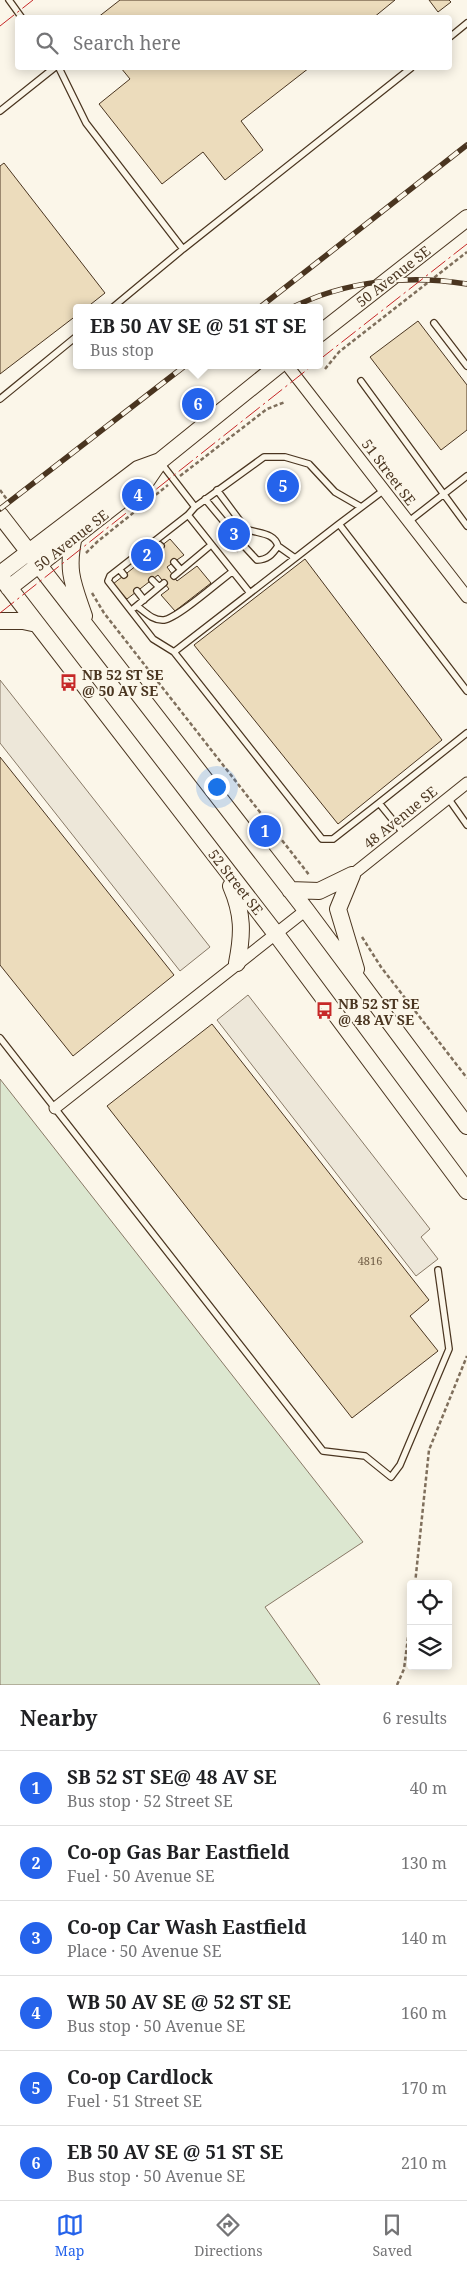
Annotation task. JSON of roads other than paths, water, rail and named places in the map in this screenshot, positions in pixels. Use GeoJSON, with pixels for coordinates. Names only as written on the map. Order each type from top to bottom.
{"type":"FeatureCollection","features":[{"type":"Feature","properties":{"kind":"main road","name":"50 Avenue SE"},"geometry":{"type":"LineString","coordinates":[[323,331],[467,218]]}},
{"type":"Feature","properties":{"kind":"main road","name":"50 Avenue SE"},"geometry":{"type":"LineString","coordinates":[[2,583],[39,565],[147,480],[160,461],[274,369]]}},
{"type":"Feature","properties":{"kind":"main road","name":"50 Avenue SE"},"geometry":{"type":"LineString","coordinates":[[2,583],[28,551],[138,469],[160,461]]}},
{"type":"Feature","properties":{"kind":"main road"},"geometry":{"type":"LineString","coordinates":[[0,515],[306,910],[467,1126]]}},
{"type":"Feature","properties":{"kind":"main road"},"geometry":{"type":"LineString","coordinates":[[74,536],[69,558],[70,574],[88,628]]}},
{"type":"Feature","properties":{"kind":"main road","name":"52 Street SE"},"geometry":{"type":"LineString","coordinates":[[2,583],[37,624],[276,934],[467,1191]]}},
{"type":"Feature","properties":{"kind":"main road"},"geometry":{"type":"LineString","coordinates":[[0,621],[23,620],[37,624]]}},
{"type":"Feature","properties":{"kind":"main road"},"geometry":{"type":"LineString","coordinates":[[223,865],[240,907],[242,938],[237,963]]}},
{"type":"Feature","properties":{"kind":"main road"},"geometry":{"type":"LineString","coordinates":[[290,890],[319,890],[352,875]]}},
{"type":"Feature","properties":{"kind":"main road"},"geometry":{"type":"LineString","coordinates":[[352,875],[338,909],[361,982]]}},
{"type":"Feature","properties":{"kind":"street","name":"51 Street SE"},"geometry":{"type":"LineString","coordinates":[[290,369],[467,598]]}},
{"type":"Feature","properties":{"kind":"street","name":"48 Avenue SE"},"geometry":{"type":"LineString","coordinates":[[352,875],[467,783]]}},
{"type":"Feature","properties":{"kind":"street"},"geometry":{"type":"LineString","coordinates":[[55,1108],[306,910]]}},
{"type":"Feature","properties":{"kind":"lane"},"geometry":{"type":"LineString","coordinates":[[9,0],[20,15]]}},
{"type":"Feature","properties":{"kind":"lane"},"geometry":{"type":"LineString","coordinates":[[452,35],[467,23]]}},
{"type":"Feature","properties":{"kind":"lane"},"geometry":{"type":"LineString","coordinates":[[0,111],[51,70]]}},
{"type":"Feature","properties":{"kind":"lane"},"geometry":{"type":"LineString","coordinates":[[60,70],[86,123],[183,249]]}},
{"type":"Feature","properties":{"kind":"lane"},"geometry":{"type":"LineString","coordinates":[[117,304],[408,70]]}},
{"type":"Feature","properties":{"kind":"lane"},"geometry":{"type":"LineString","coordinates":[[434,323],[467,366]]}},
{"type":"Feature","properties":{"kind":"lane"},"geometry":{"type":"LineString","coordinates":[[0,399],[73,339]]}},
{"type":"Feature","properties":{"kind":"lane"},"geometry":{"type":"LineString","coordinates":[[361,381],[467,526]]}},
{"type":"Feature","properties":{"kind":"lane"},"geometry":{"type":"LineString","coordinates":[[361,507],[335,492],[309,464],[285,456],[264,457],[195,506],[188,515],[110,576],[108,582],[154,639],[174,652],[322,839],[333,839],[467,733]]}},
{"type":"Feature","properties":{"kind":"lane"},"geometry":{"type":"LineString","coordinates":[[160,461],[195,506]]}},
{"type":"Feature","properties":{"kind":"lane"},"geometry":{"type":"LineString","coordinates":[[408,522],[467,476]]}},
{"type":"Feature","properties":{"kind":"lane"},"geometry":{"type":"LineString","coordinates":[[217,490],[246,529],[270,535],[276,540],[278,546],[295,558]]}},
{"type":"Feature","properties":{"kind":"lane"},"geometry":{"type":"LineString","coordinates":[[174,652],[384,490]]}},
{"type":"Feature","properties":{"kind":"lane"},"geometry":{"type":"LineString","coordinates":[[205,499],[225,523]]}},
{"type":"Feature","properties":{"kind":"lane"},"geometry":{"type":"LineString","coordinates":[[188,515],[250,593]]}},
{"type":"Feature","properties":{"kind":"lane"},"geometry":{"type":"LineString","coordinates":[[339,524],[467,691]]}},
{"type":"Feature","properties":{"kind":"lane"},"geometry":{"type":"LineString","coordinates":[[155,541],[161,546]]}},
{"type":"Feature","properties":{"kind":"lane"},"geometry":{"type":"LineString","coordinates":[[174,576],[211,545]]}},
{"type":"Feature","properties":{"kind":"lane"},"geometry":{"type":"LineString","coordinates":[[244,546],[257,560],[264,560],[272,555],[278,546]]}},
{"type":"Feature","properties":{"kind":"lane"},"geometry":{"type":"LineString","coordinates":[[134,557],[140,563]]}},
{"type":"Feature","properties":{"kind":"lane"},"geometry":{"type":"LineString","coordinates":[[174,562],[180,570]]}},
{"type":"Feature","properties":{"kind":"lane"},"geometry":{"type":"LineString","coordinates":[[119,569],[124,575]]}},
{"type":"Feature","properties":{"kind":"lane"},"geometry":{"type":"LineString","coordinates":[[137,606],[155,619],[165,620],[177,614],[232,572]]}},
{"type":"Feature","properties":{"kind":"lane"},"geometry":{"type":"LineString","coordinates":[[130,610],[162,585],[152,580]]}},
{"type":"Feature","properties":{"kind":"lane"},"geometry":{"type":"LineString","coordinates":[[137,591],[144,600]]}},
{"type":"Feature","properties":{"kind":"lane"},"geometry":{"type":"LineString","coordinates":[[448,798],[467,825]]}},
{"type":"Feature","properties":{"kind":"lane"},"geometry":{"type":"LineString","coordinates":[[379,803],[404,834]]}},
{"type":"Feature","properties":{"kind":"lane"},"geometry":{"type":"LineString","coordinates":[[0,1038],[322,1451],[365,1456],[391,1477],[400,1465],[449,1349],[438,1270]]}},
{"type":"Feature","properties":{"kind":"railway"},"geometry":{"type":"LineString","coordinates":[[264,304],[467,145]]}},
{"type":"Feature","properties":{"kind":"railway"},"geometry":{"type":"LineString","coordinates":[[300,304],[333,291],[377,282],[422,280],[467,284]]}},
{"type":"Feature","properties":{"kind":"railway"},"geometry":{"type":"LineString","coordinates":[[0,509],[181,369]]}},
{"type":"Feature","properties":{"kind":"place","name":"EB 50 AV SE @ 51 ST SE"},"geometry":{"type":"Point","coordinates":[198,404]}},
{"type":"Feature","properties":{"kind":"place","name":"Co-op Cardlock"},"geometry":{"type":"Point","coordinates":[283,486]}},
{"type":"Feature","properties":{"kind":"place","name":"WB 50 AV SE @ 52 ST SE"},"geometry":{"type":"Point","coordinates":[138,495]}},
{"type":"Feature","properties":{"kind":"place","name":"Co-op Car Wash Eastfield"},"geometry":{"type":"Point","coordinates":[234,534]}},
{"type":"Feature","properties":{"kind":"place","name":"Co-op Gas Bar Eastfield"},"geometry":{"type":"Point","coordinates":[147,555]}},
{"type":"Feature","properties":{"kind":"place","name":"NB 52 ST SE @ 50 AV SE"},"geometry":{"type":"Point","coordinates":[68,682]}},
{"type":"Feature","properties":{"kind":"place","name":"SB 52 ST SE@ 48 AV SE"},"geometry":{"type":"Point","coordinates":[265,831]}},
{"type":"Feature","properties":{"kind":"place","name":"NB 52 ST SE @ 48 AV SE"},"geometry":{"type":"Point","coordinates":[324,1011]}}]}
